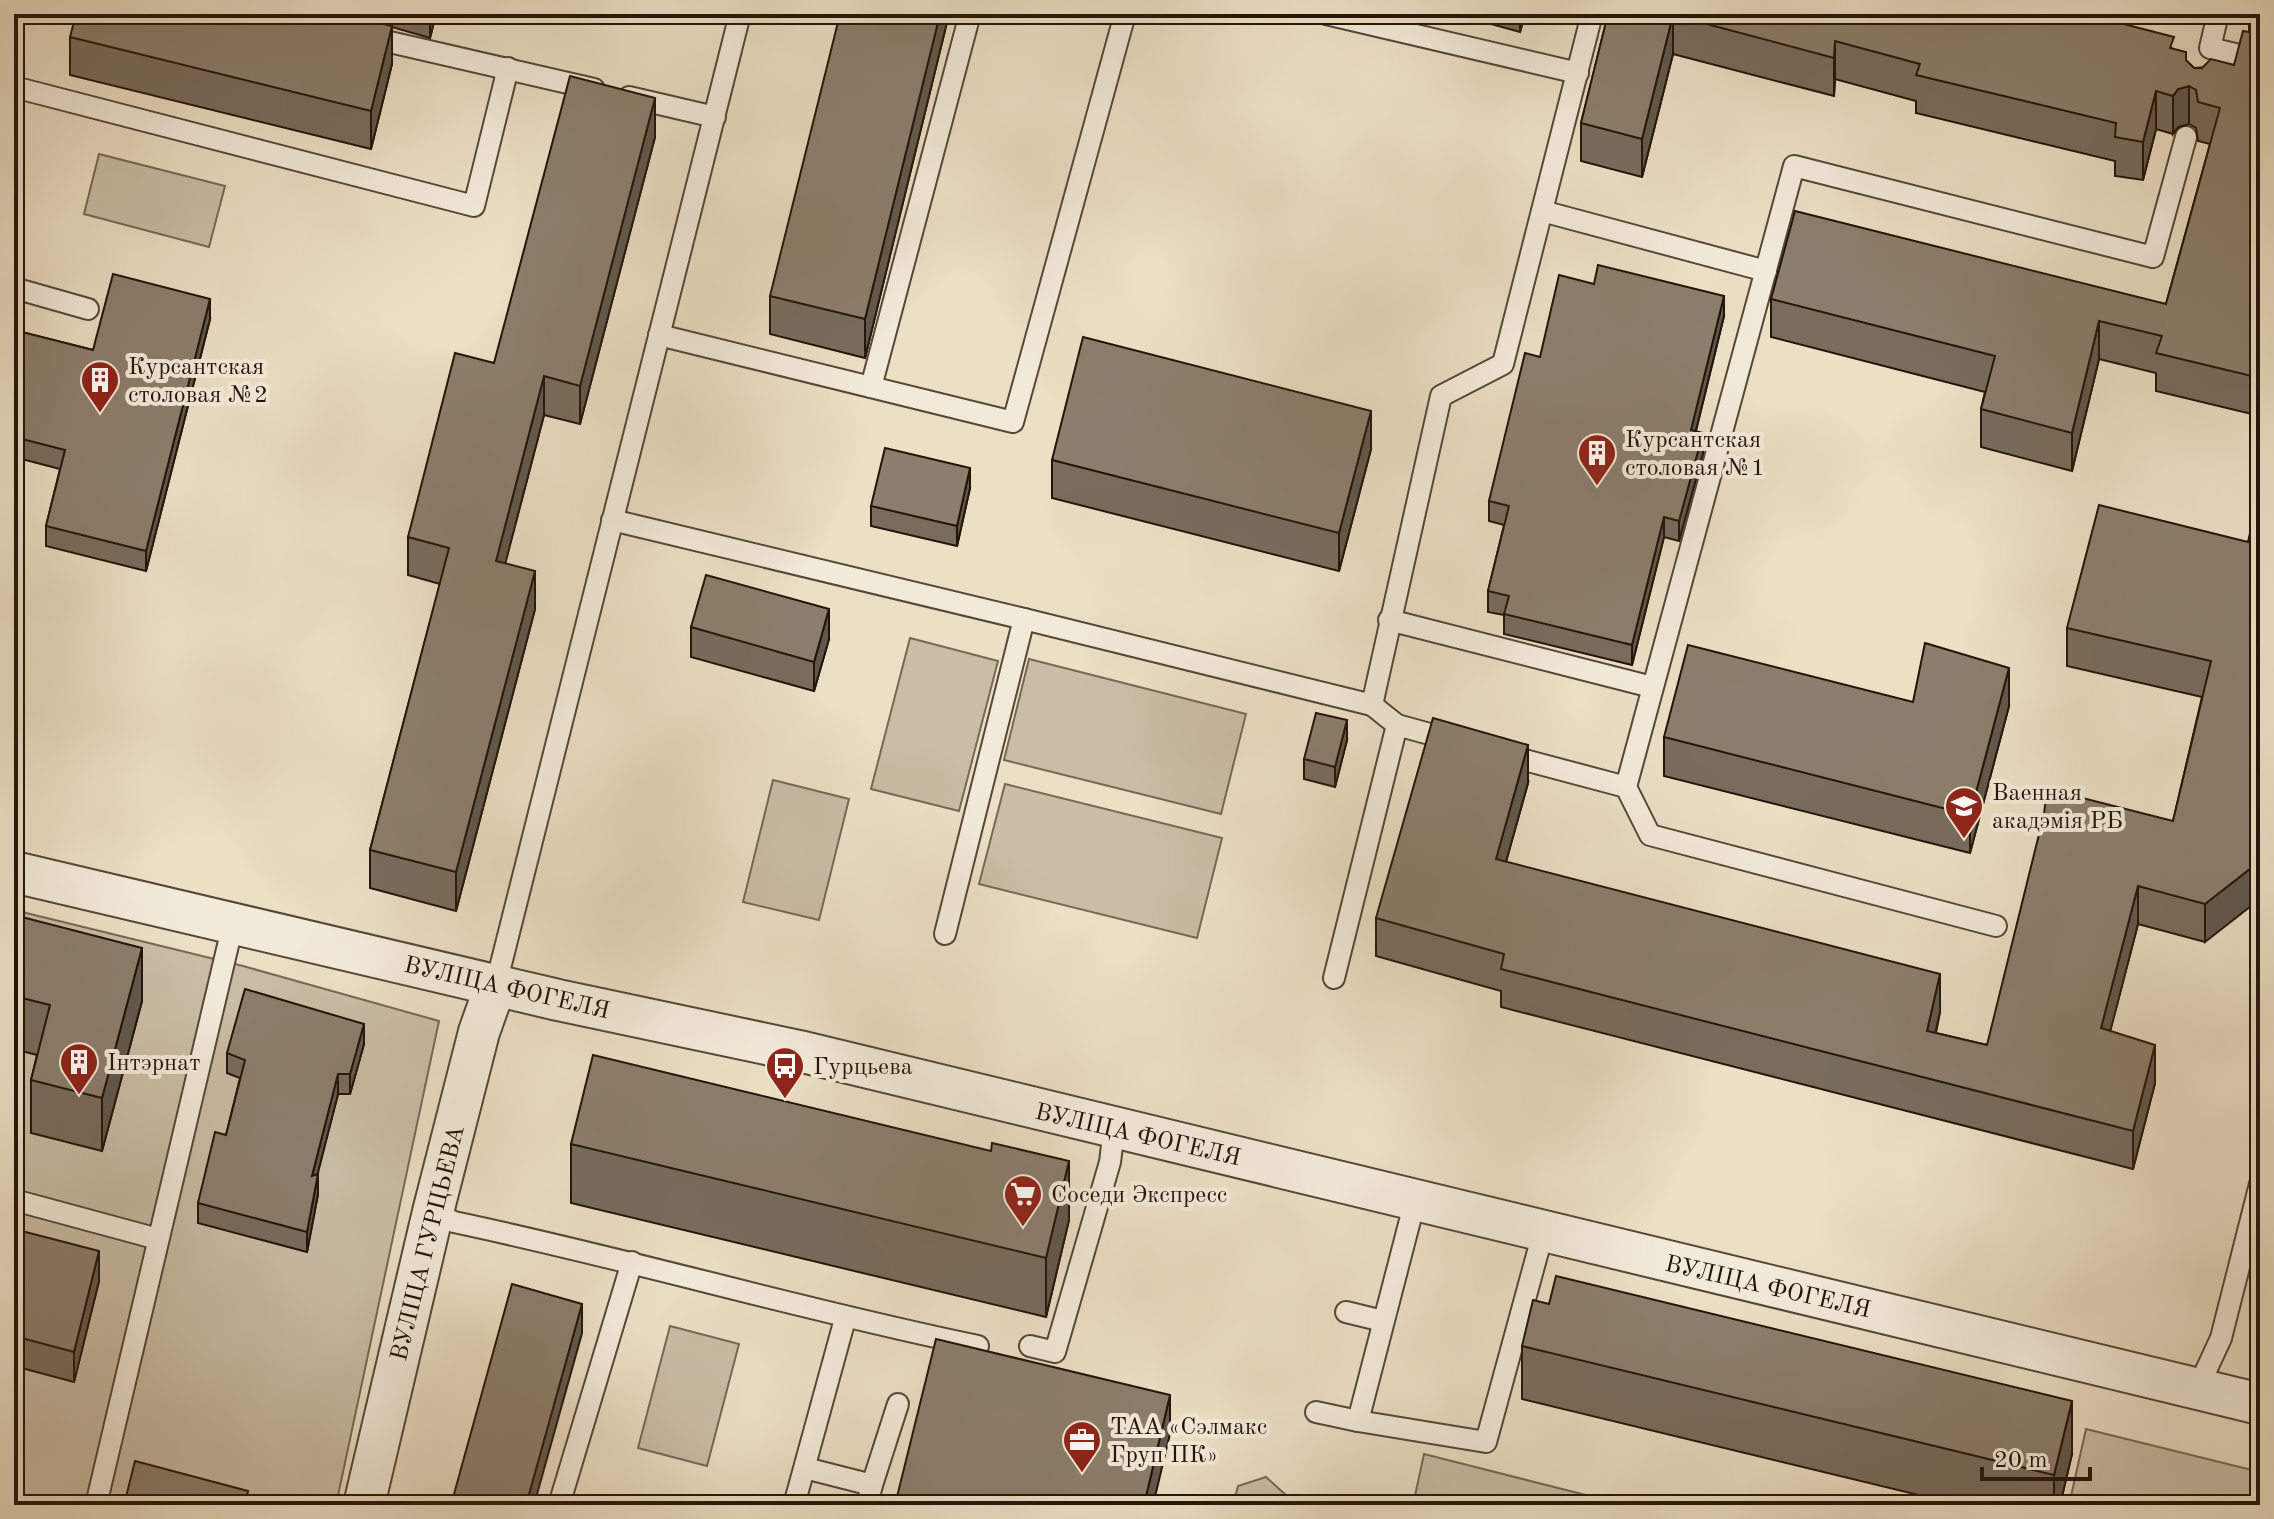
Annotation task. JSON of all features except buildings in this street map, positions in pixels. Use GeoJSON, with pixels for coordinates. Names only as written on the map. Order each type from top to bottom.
{"type":"FeatureCollection","features":[{"type":"Feature","properties":{"kind":"street","name":"ВУЛІЦА ФОГЕЛЯ"},"geometry":{"type":"LineString","coordinates":[[14,872],[799,1051],[2260,1404]]}},
{"type":"Feature","properties":{"kind":"street","name":"ВУЛІЦА ГУРЦЬЕВА"},"geometry":{"type":"LineString","coordinates":[[364,1505],[433,1212],[479,1032],[496,984]]}},
{"type":"Feature","properties":{"kind":"lane"},"geometry":{"type":"LineString","coordinates":[[496,984],[740,14]]}},
{"type":"Feature","properties":{"kind":"lane"},"geometry":{"type":"LineString","coordinates":[[871,387],[970,14]]}},
{"type":"Feature","properties":{"kind":"lane"},"geometry":{"type":"LineString","coordinates":[[659,335],[1013,422],[1125,14]]}},
{"type":"Feature","properties":{"kind":"lane"},"geometry":{"type":"LineString","coordinates":[[1326,14],[1578,73]]}},
{"type":"Feature","properties":{"kind":"lane"},"geometry":{"type":"LineString","coordinates":[[1372,705],[1441,396],[1503,364],[1592,14]]}},
{"type":"Feature","properties":{"kind":"lane"},"geometry":{"type":"LineString","coordinates":[[2218,14],[2208,55],[2260,60]]}},
{"type":"Feature","properties":{"kind":"lane"},"geometry":{"type":"LineString","coordinates":[[355,34],[715,117]]}},
{"type":"Feature","properties":{"kind":"lane"},"geometry":{"type":"LineString","coordinates":[[14,87],[474,206],[508,68]]}},
{"type":"Feature","properties":{"kind":"lane"},"geometry":{"type":"LineString","coordinates":[[1996,926],[1650,835],[1626,787],[1794,166],[2153,257],[2186,137]]}},
{"type":"Feature","properties":{"kind":"lane"},"geometry":{"type":"LineString","coordinates":[[1542,211],[1766,271]]}},
{"type":"Feature","properties":{"kind":"lane"},"geometry":{"type":"LineString","coordinates":[[14,288],[88,309]]}},
{"type":"Feature","properties":{"kind":"lane"},"geometry":{"type":"LineString","coordinates":[[612,520],[1372,705],[1397,725],[1626,787]]}},
{"type":"Feature","properties":{"kind":"lane"},"geometry":{"type":"LineString","coordinates":[[945,934],[1024,619]]}},
{"type":"Feature","properties":{"kind":"lane"},"geometry":{"type":"LineString","coordinates":[[1389,620],[1652,687]]}},
{"type":"Feature","properties":{"kind":"lane"},"geometry":{"type":"LineString","coordinates":[[1334,978],[1397,725]]}},
{"type":"Feature","properties":{"kind":"lane"},"geometry":{"type":"LineString","coordinates":[[96,1505],[233,924]]}},
{"type":"Feature","properties":{"kind":"lane"},"geometry":{"type":"LineString","coordinates":[[1030,1346],[1055,1352],[1110,1162],[1114,1129]]}},
{"type":"Feature","properties":{"kind":"lane"},"geometry":{"type":"LineString","coordinates":[[2197,1390],[2221,1338],[2260,1184]]}},
{"type":"Feature","properties":{"kind":"lane"},"geometry":{"type":"LineString","coordinates":[[14,1200],[158,1239]]}},
{"type":"Feature","properties":{"kind":"lane"},"geometry":{"type":"LineString","coordinates":[[1358,1421],[1415,1201]]}},
{"type":"Feature","properties":{"kind":"lane"},"geometry":{"type":"LineString","coordinates":[[433,1212],[454,1222],[632,1262],[845,1319],[978,1346]]}},
{"type":"Feature","properties":{"kind":"lane"},"geometry":{"type":"LineString","coordinates":[[1316,1412],[1486,1442],[1543,1233]]}},
{"type":"Feature","properties":{"kind":"lane"},"geometry":{"type":"LineString","coordinates":[[559,1505],[632,1262]]}},
{"type":"Feature","properties":{"kind":"lane"},"geometry":{"type":"LineString","coordinates":[[1346,1312],[1383,1321]]}},
{"type":"Feature","properties":{"kind":"lane"},"geometry":{"type":"LineString","coordinates":[[794,1505],[845,1319]]}},
{"type":"Feature","properties":{"kind":"lane"},"geometry":{"type":"LineString","coordinates":[[805,1468],[869,1495],[898,1404]]}},
{"type":"Feature","properties":{"kind":"shaded area"},"geometry":{"type":"Polygon","coordinates":[[[99,154],[225,186],[209,247],[84,214],[99,154]]]}},
{"type":"Feature","properties":{"kind":"shaded area"},"geometry":{"type":"Polygon","coordinates":[[[910,638],[998,661],[959,811],[871,789],[910,638]]]}},
{"type":"Feature","properties":{"kind":"shaded area"},"geometry":{"type":"Polygon","coordinates":[[[1029,659],[1246,714],[1221,814],[1004,760],[1029,659]]]}},
{"type":"Feature","properties":{"kind":"shaded area"},"geometry":{"type":"Polygon","coordinates":[[[773,780],[849,799],[819,920],[743,902],[773,780]]]}},
{"type":"Feature","properties":{"kind":"shaded area"},"geometry":{"type":"Polygon","coordinates":[[[1005,784],[1222,838],[1197,938],[979,884],[1005,784]]]}},
{"type":"Feature","properties":{"kind":"shaded area"},"geometry":{"type":"Polygon","coordinates":[[[14,910],[243,966],[439,1021],[336,1505],[14,1505],[14,910]]]}},
{"type":"Feature","properties":{"kind":"shaded area"},"geometry":{"type":"Polygon","coordinates":[[[670,1326],[739,1344],[707,1466],[638,1448],[670,1326]]]}},
{"type":"Feature","properties":{"kind":"shaded area"},"geometry":{"type":"Polygon","coordinates":[[[2086,1429],[2260,1472],[2260,1505],[2069,1505],[2086,1429]]]}},
{"type":"Feature","properties":{"kind":"shaded area"},"geometry":{"type":"Polygon","coordinates":[[[1424,1454],[1625,1505],[1413,1505],[1424,1454]]]}},
{"type":"Feature","properties":{"kind":"shaded area"},"geometry":{"type":"Polygon","coordinates":[[[1266,1477],[1297,1505],[1233,1505],[1238,1486],[1266,1477]]]}},
{"type":"Feature","properties":{"kind":"place","name":"Курсантская столовая №2"},"geometry":{"type":"Point","coordinates":[100,414]}},
{"type":"Feature","properties":{"kind":"place","name":"Курсантская столовая №1"},"geometry":{"type":"Point","coordinates":[1597,487]}},
{"type":"Feature","properties":{"kind":"place","name":"Ваенная акадэмія РБ"},"geometry":{"type":"Point","coordinates":[1964,840]}},
{"type":"Feature","properties":{"kind":"place","name":"Інтэрнат"},"geometry":{"type":"Point","coordinates":[79,1096]}},
{"type":"Feature","properties":{"kind":"place","name":"Гурцьева"},"geometry":{"type":"Point","coordinates":[785,1100]}},
{"type":"Feature","properties":{"kind":"place","name":"Соседи Экспресс"},"geometry":{"type":"Point","coordinates":[1023,1228]}},
{"type":"Feature","properties":{"kind":"place","name":"ТАА «Сэлмакс Груп ПК»"},"geometry":{"type":"Point","coordinates":[1082,1474]}}]}
